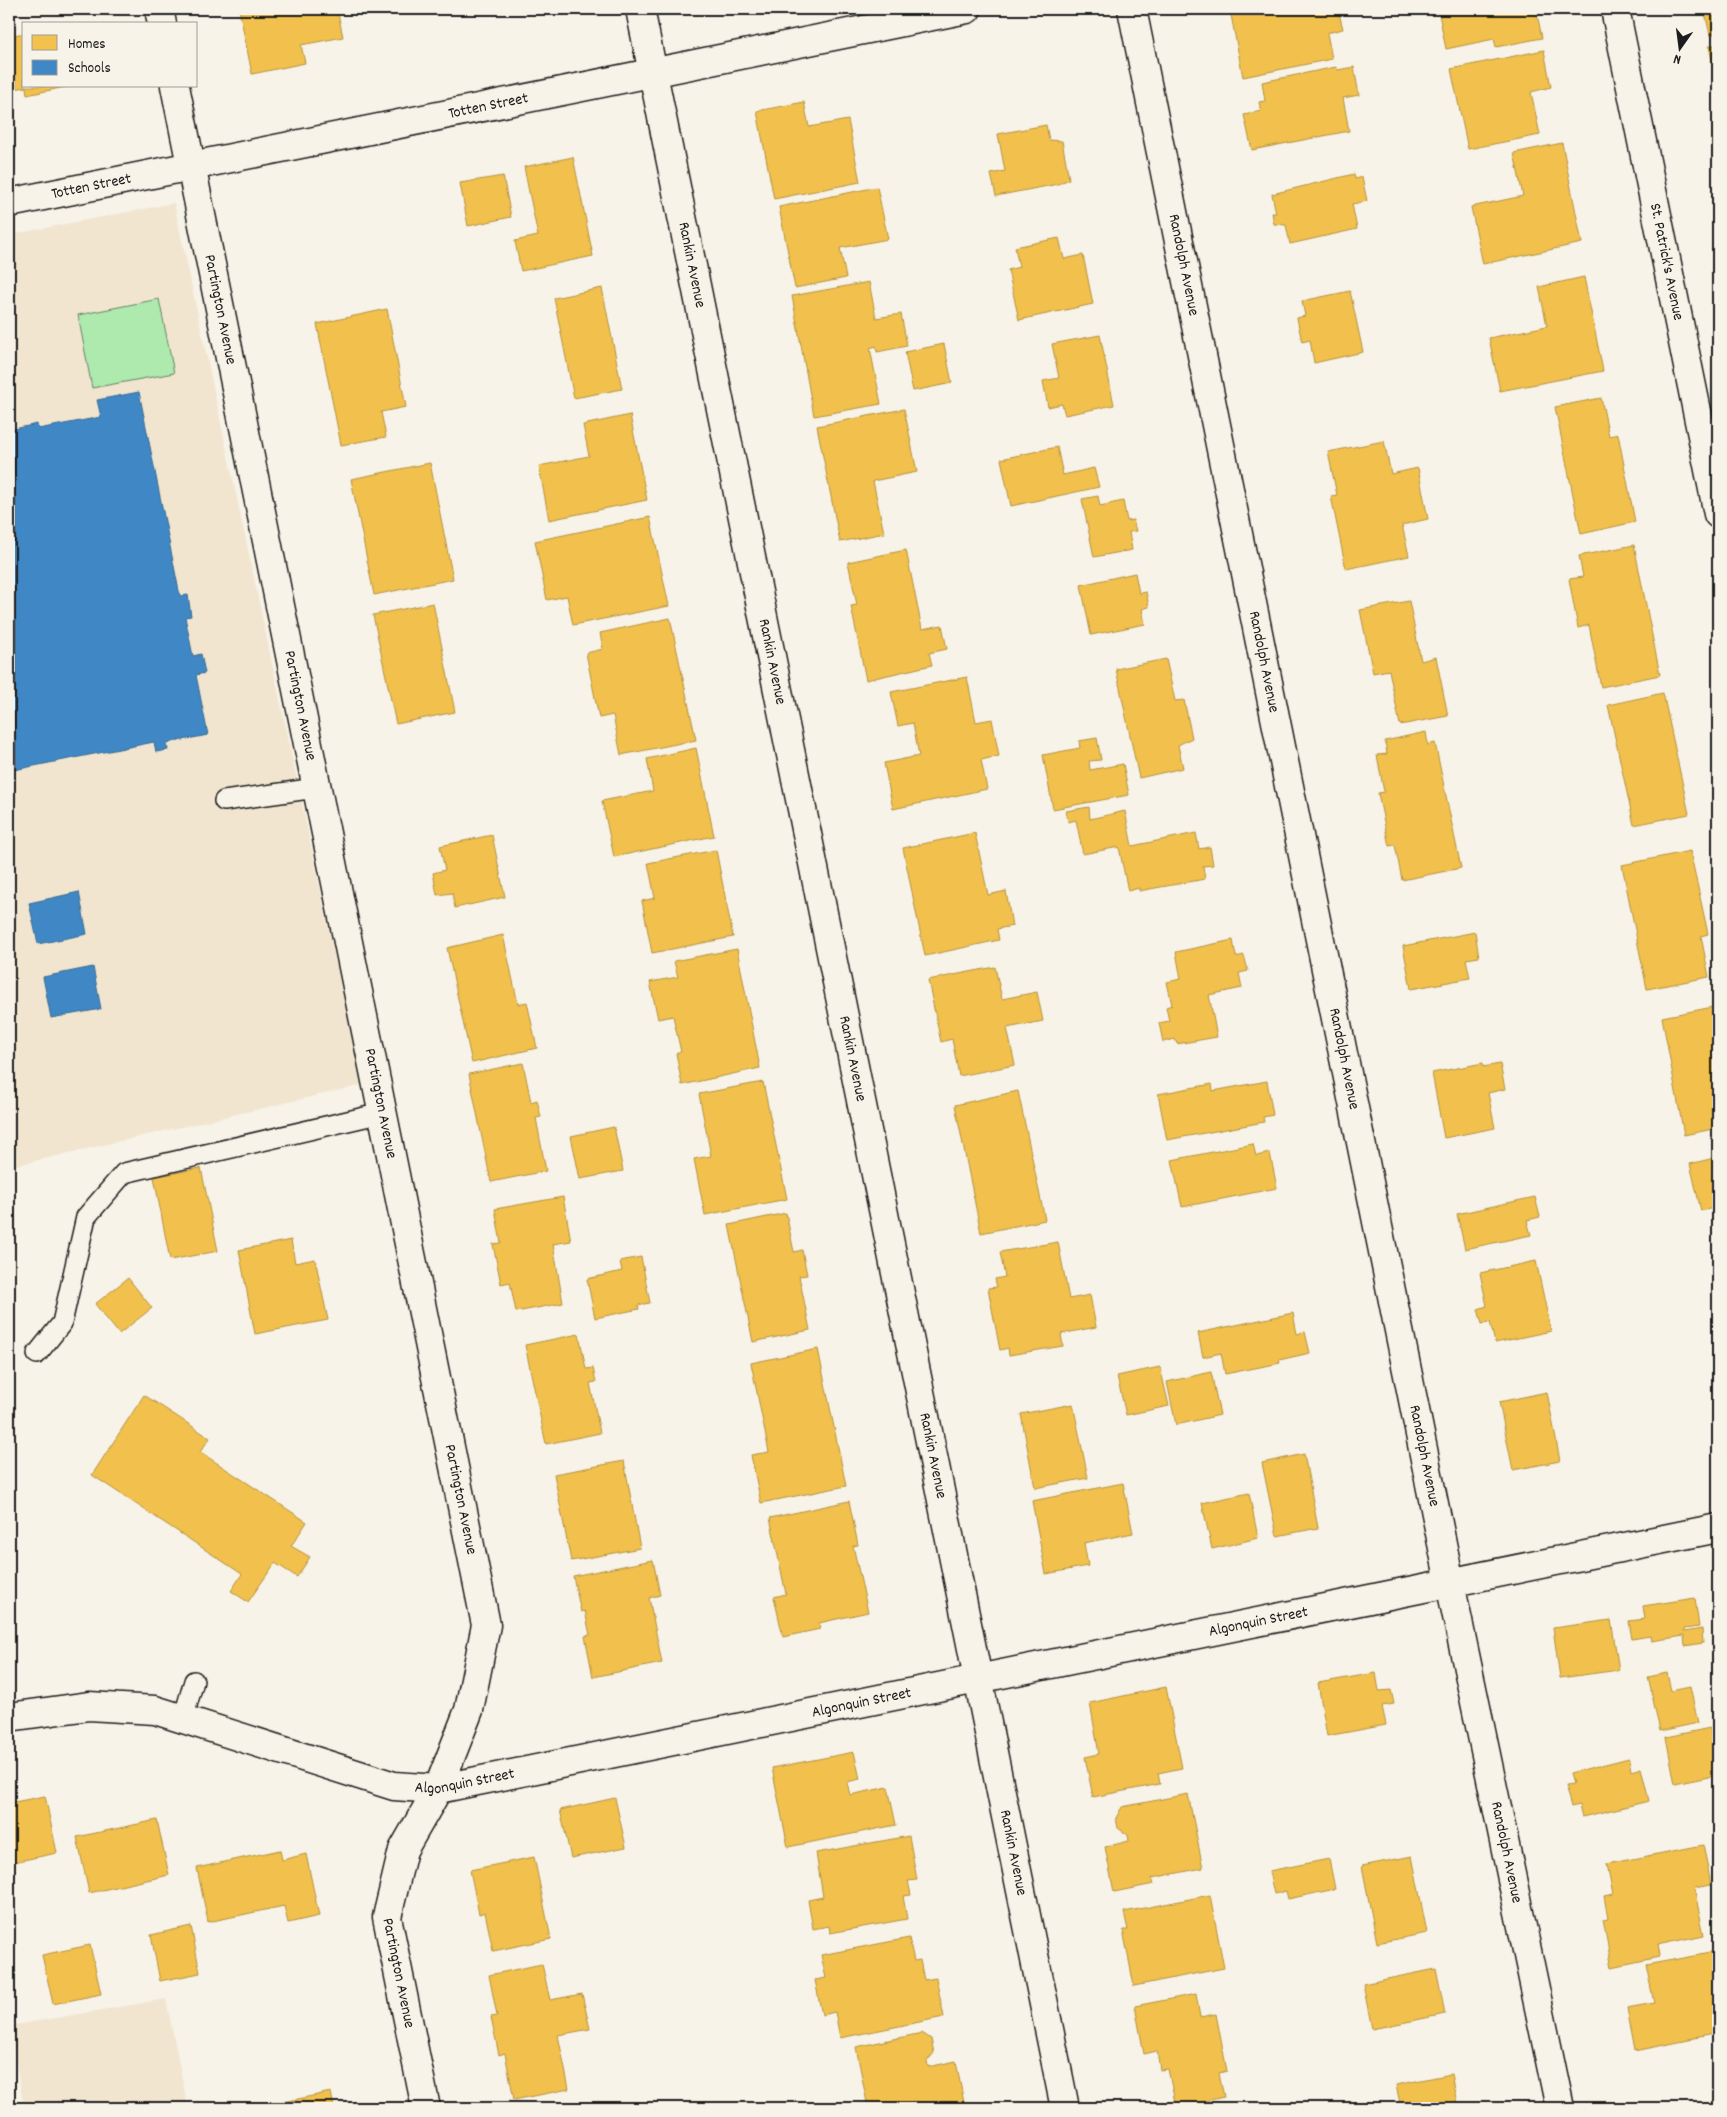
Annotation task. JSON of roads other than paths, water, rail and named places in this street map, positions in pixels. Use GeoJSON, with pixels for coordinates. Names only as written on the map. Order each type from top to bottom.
{"type":"FeatureCollection","features":[{"type":"Feature","properties":{"kind":"street"},"geometry":{"type":"LineString","coordinates":[[159,9],[162,22]]}},
{"type":"Feature","properties":{"kind":"street","name":"Rankin Avenue"},"geometry":{"type":"LineString","coordinates":[[640,9],[1065,2108]]}},
{"type":"Feature","properties":{"kind":"street","name":"Totten Street"},"geometry":{"type":"LineString","coordinates":[[9,203],[968,9]]}},
{"type":"Feature","properties":{"kind":"street","name":"Randolph Avenue"},"geometry":{"type":"LineString","coordinates":[[1132,9],[1450,1583],[1560,2108]]}},
{"type":"Feature","properties":{"kind":"street","name":"St. Patrick's Avenue"},"geometry":{"type":"LineString","coordinates":[[1615,9],[1718,514]]}},
{"type":"Feature","properties":{"kind":"street","name":"Partington Avenue"},"geometry":{"type":"LineString","coordinates":[[175,88],[486,1625],[469,1710],[438,1789],[403,1850],[387,1917],[426,2108]]}},
{"type":"Feature","properties":{"kind":"street","name":"Algonquin Street"},"geometry":{"type":"LineString","coordinates":[[9,1717],[89,1706],[155,1710],[394,1786],[438,1789],[1718,1528]]}},
{"type":"Feature","properties":{"kind":"lane"},"geometry":{"type":"LineString","coordinates":[[224,801],[316,788]]}},
{"type":"Feature","properties":{"kind":"lane"},"geometry":{"type":"LineString","coordinates":[[37,1354],[62,1323],[86,1217],[124,1172],[382,1112]]}},
{"type":"Feature","properties":{"kind":"lane"},"geometry":{"type":"LineString","coordinates":[[183,1719],[194,1681]]}}]}
